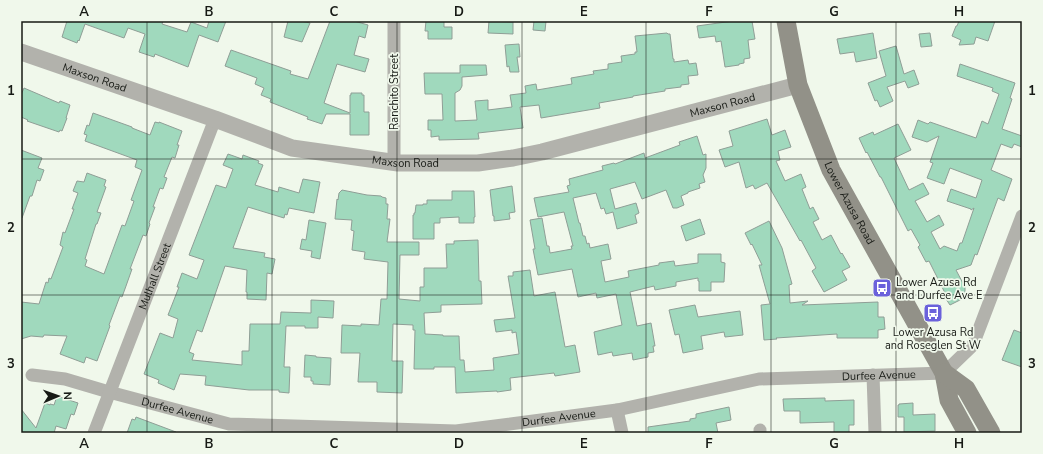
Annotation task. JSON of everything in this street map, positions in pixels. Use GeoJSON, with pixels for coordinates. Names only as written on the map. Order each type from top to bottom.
{"type":"FeatureCollection","features":[{"type":"Feature","properties":{"kind":"main road","name":"Lower Azusa Road"},"geometry":{"type":"LineString","coordinates":[[786,21],[798,85],[831,170],[944,373],[949,400],[967,433]]}},
{"type":"Feature","properties":{"kind":"main road","name":"Lower Azusa Road"},"geometry":{"type":"LineString","coordinates":[[944,373],[966,389],[991,433]]}},
{"type":"Feature","properties":{"kind":"street","name":"Ranchito Street"},"geometry":{"type":"LineString","coordinates":[[394,21],[394,162]]}},
{"type":"Feature","properties":{"kind":"street","name":"Maxson Road"},"geometry":{"type":"LineString","coordinates":[[21,52],[215,119],[292,148],[394,162],[478,163],[513,158],[798,85]]}},
{"type":"Feature","properties":{"kind":"street","name":"Mulhall Street"},"geometry":{"type":"LineString","coordinates":[[94,433],[215,119]]}},
{"type":"Feature","properties":{"kind":"street"},"geometry":{"type":"LineString","coordinates":[[944,373],[973,346],[1022,216]]}},
{"type":"Feature","properties":{"kind":"street","name":"Durfee Avenue"},"geometry":{"type":"LineString","coordinates":[[32,375],[65,379],[229,424],[456,431],[617,410],[759,379],[944,373]]}},
{"type":"Feature","properties":{"kind":"street"},"geometry":{"type":"LineString","coordinates":[[873,375],[875,433]]}},
{"type":"Feature","properties":{"kind":"street"},"geometry":{"type":"LineString","coordinates":[[617,410],[622,433]]}},
{"type":"Feature","properties":{"kind":"building"},"geometry":{"type":"Polygon","coordinates":[[[67,21],[163,21],[162,24],[187,32],[191,22],[207,28],[209,21],[226,21],[218,42],[199,35],[188,67],[155,54],[154,57],[139,52],[145,34],[128,28],[124,38],[85,24],[77,43],[62,37],[67,21]]]}},
{"type":"Feature","properties":{"kind":"building"},"geometry":{"type":"Polygon","coordinates":[[[288,21],[310,23],[302,42],[284,37],[288,21]]]}},
{"type":"Feature","properties":{"kind":"building"},"geometry":{"type":"Polygon","coordinates":[[[330,21],[354,21],[368,25],[365,38],[359,36],[354,55],[369,59],[365,72],[337,64],[324,103],[350,113],[351,93],[362,93],[362,95],[364,95],[364,112],[369,112],[369,135],[350,135],[350,114],[326,114],[322,124],[307,119],[308,117],[270,102],[271,99],[261,95],[264,88],[255,84],[257,78],[225,66],[231,50],[291,71],[290,74],[308,79],[330,21]]]}},
{"type":"Feature","properties":{"kind":"building"},"geometry":{"type":"Polygon","coordinates":[[[426,21],[444,21],[444,27],[452,27],[452,39],[428,39],[428,31],[425,31],[426,21]]]}},
{"type":"Feature","properties":{"kind":"building"},"geometry":{"type":"Polygon","coordinates":[[[489,21],[513,22],[513,34],[488,33],[489,21]]]}},
{"type":"Feature","properties":{"kind":"building"},"geometry":{"type":"Polygon","coordinates":[[[534,21],[546,21],[545,31],[533,30],[534,21]]]}},
{"type":"Feature","properties":{"kind":"building"},"geometry":{"type":"Polygon","coordinates":[[[733,21],[752,21],[755,39],[748,40],[750,58],[744,59],[744,63],[739,65],[725,67],[721,41],[716,42],[715,36],[699,38],[697,26],[733,21]]]}},
{"type":"Feature","properties":{"kind":"building"},"geometry":{"type":"Polygon","coordinates":[[[959,21],[995,21],[988,41],[976,37],[974,44],[959,45],[961,40],[952,36],[959,21]]]}},
{"type":"Feature","properties":{"kind":"building"},"geometry":{"type":"Polygon","coordinates":[[[873,33],[877,58],[856,62],[854,52],[840,54],[837,39],[873,33]]]}},
{"type":"Feature","properties":{"kind":"building"},"geometry":{"type":"Polygon","coordinates":[[[930,33],[932,46],[921,47],[919,34],[930,33]]]}},
{"type":"Feature","properties":{"kind":"building"},"geometry":{"type":"Polygon","coordinates":[[[670,34],[674,62],[688,60],[689,64],[696,63],[698,75],[688,76],[689,84],[681,85],[681,87],[665,89],[665,91],[599,103],[600,108],[541,118],[539,105],[520,107],[523,128],[478,133],[479,139],[439,140],[439,136],[431,137],[431,130],[428,130],[428,120],[443,120],[442,94],[425,94],[424,73],[460,73],[460,65],[486,65],[487,75],[462,77],[462,86],[460,90],[455,93],[455,121],[477,120],[475,101],[488,100],[488,110],[512,107],[510,95],[526,93],[525,86],[536,84],[537,90],[572,84],[571,78],[594,74],[593,71],[608,69],[608,64],[622,62],[621,56],[635,54],[635,52],[637,52],[635,36],[670,34]]]}},
{"type":"Feature","properties":{"kind":"building"},"geometry":{"type":"Polygon","coordinates":[[[519,44],[520,57],[517,57],[519,72],[510,72],[509,66],[507,67],[505,45],[519,44]]]}},
{"type":"Feature","properties":{"kind":"building"},"geometry":{"type":"Polygon","coordinates":[[[896,46],[904,74],[914,70],[919,84],[908,88],[905,81],[887,87],[893,101],[880,107],[877,100],[875,101],[868,83],[886,76],[879,51],[896,46]]]}},
{"type":"Feature","properties":{"kind":"building"},"geometry":{"type":"Polygon","coordinates":[[[960,64],[1015,83],[1010,98],[1012,99],[1002,129],[1022,136],[1022,147],[1014,144],[1012,148],[1001,144],[991,170],[1012,179],[1004,201],[998,198],[977,255],[975,254],[971,265],[956,270],[965,287],[965,293],[962,299],[950,305],[944,296],[946,295],[929,261],[926,262],[918,247],[920,245],[911,229],[908,231],[881,177],[867,152],[866,153],[859,138],[873,132],[874,135],[898,124],[911,150],[894,158],[909,190],[923,183],[929,194],[915,201],[927,222],[939,215],[944,225],[931,232],[940,249],[944,246],[957,251],[960,243],[962,243],[974,208],[971,210],[947,201],[951,189],[976,198],[982,180],[950,168],[944,184],[927,178],[933,163],[930,162],[939,136],[927,142],[912,137],[918,120],[928,124],[930,122],[976,138],[982,121],[988,124],[999,94],[992,91],[993,88],[957,76],[960,64]]]}},
{"type":"Feature","properties":{"kind":"building"},"geometry":{"type":"Polygon","coordinates":[[[24,88],[59,103],[60,101],[70,105],[62,131],[60,130],[59,132],[27,121],[28,120],[21,117],[21,95],[24,88]]]}},
{"type":"Feature","properties":{"kind":"building"},"geometry":{"type":"Polygon","coordinates":[[[93,113],[150,135],[155,122],[159,122],[182,131],[177,145],[179,145],[175,158],[172,157],[164,177],[167,178],[163,189],[160,188],[153,207],[155,207],[146,236],[143,235],[130,269],[132,269],[122,297],[120,296],[97,361],[86,357],[84,363],[60,354],[67,336],[44,335],[43,337],[31,336],[21,339],[21,302],[39,304],[46,282],[48,283],[49,278],[51,279],[63,247],[60,245],[63,232],[65,233],[78,193],[73,191],[77,181],[84,182],[87,173],[106,180],[104,186],[106,187],[97,212],[101,213],[85,259],[87,260],[85,266],[104,274],[122,225],[125,226],[134,201],[131,200],[142,170],[135,167],[137,160],[85,141],[87,135],[84,134],[87,125],[89,126],[93,113]]]}},
{"type":"Feature","properties":{"kind":"building"},"geometry":{"type":"Polygon","coordinates":[[[767,119],[772,135],[785,130],[791,147],[778,151],[780,160],[776,161],[785,181],[801,174],[806,187],[802,189],[810,209],[813,207],[819,219],[813,222],[822,240],[831,235],[850,267],[842,271],[847,280],[824,292],[812,271],[816,268],[767,183],[755,189],[753,185],[746,188],[739,162],[725,167],[719,150],[733,146],[729,131],[767,119]]]}},
{"type":"Feature","properties":{"kind":"building"},"geometry":{"type":"Polygon","coordinates":[[[697,136],[703,155],[706,154],[706,168],[703,175],[705,182],[699,184],[700,188],[681,196],[684,205],[673,208],[666,190],[642,199],[635,182],[610,189],[615,209],[636,203],[639,213],[635,215],[637,223],[617,229],[613,212],[606,214],[604,208],[601,209],[596,193],[573,198],[583,236],[585,236],[587,244],[589,243],[590,248],[608,244],[611,259],[601,261],[605,282],[629,277],[628,271],[659,265],[659,263],[674,261],[675,266],[698,263],[698,254],[721,254],[721,262],[725,263],[724,282],[711,282],[711,291],[699,291],[698,278],[676,282],[676,286],[655,290],[654,286],[630,292],[637,326],[651,323],[655,346],[653,346],[654,352],[648,353],[648,357],[633,360],[632,353],[613,356],[612,352],[598,355],[594,332],[622,325],[616,294],[597,298],[596,293],[578,297],[572,269],[538,275],[533,249],[535,249],[530,220],[542,218],[547,246],[549,246],[550,253],[572,249],[571,246],[573,246],[564,212],[538,217],[534,198],[569,192],[567,186],[570,185],[569,179],[603,170],[602,166],[615,164],[644,153],[645,158],[680,145],[679,142],[697,136]]]}},
{"type":"Feature","properties":{"kind":"building"},"geometry":{"type":"Polygon","coordinates":[[[21,150],[42,158],[38,168],[44,170],[40,181],[37,180],[32,196],[30,196],[22,218],[21,218],[21,150]]]}},
{"type":"Feature","properties":{"kind":"building"},"geometry":{"type":"Polygon","coordinates":[[[228,154],[242,159],[243,155],[259,161],[258,163],[263,165],[255,185],[278,192],[279,187],[299,193],[303,179],[320,182],[314,213],[289,208],[287,215],[285,214],[284,218],[248,207],[233,248],[265,253],[264,257],[275,259],[272,274],[267,273],[266,300],[247,299],[247,270],[225,266],[202,332],[197,330],[189,352],[194,354],[192,360],[242,365],[242,351],[249,351],[250,324],[280,324],[281,312],[311,313],[311,300],[334,301],[333,318],[318,317],[318,328],[286,326],[284,367],[290,367],[289,393],[279,392],[279,390],[249,390],[205,385],[206,376],[180,374],[174,390],[158,383],[159,380],[144,374],[160,333],[173,338],[178,319],[168,315],[179,287],[177,287],[182,273],[197,279],[204,260],[189,255],[216,185],[226,188],[233,169],[223,165],[228,154]]]}},
{"type":"Feature","properties":{"kind":"building"},"geometry":{"type":"Polygon","coordinates":[[[512,186],[515,212],[509,213],[510,219],[494,221],[490,190],[512,186]]]}},
{"type":"Feature","properties":{"kind":"building"},"geometry":{"type":"Polygon","coordinates":[[[342,190],[386,198],[386,204],[388,204],[387,219],[390,219],[387,242],[419,242],[419,255],[400,255],[399,299],[420,301],[420,287],[424,287],[424,268],[447,268],[446,244],[454,244],[454,241],[478,240],[479,281],[481,281],[482,304],[441,305],[441,312],[424,313],[425,334],[459,336],[460,360],[464,360],[465,372],[494,370],[493,358],[519,354],[516,332],[512,333],[512,330],[496,332],[494,320],[515,318],[508,276],[513,276],[513,272],[530,270],[534,296],[555,292],[565,347],[575,345],[580,372],[555,376],[554,373],[510,378],[511,390],[497,392],[456,393],[455,367],[414,369],[415,330],[413,330],[413,325],[393,324],[392,361],[403,361],[402,393],[377,392],[377,382],[358,382],[360,353],[341,353],[342,325],[379,325],[381,299],[387,299],[388,262],[364,259],[365,252],[352,250],[354,231],[351,230],[352,220],[335,219],[337,199],[338,200],[339,193],[342,190]]]}},
{"type":"Feature","properties":{"kind":"building"},"geometry":{"type":"Polygon","coordinates":[[[452,191],[474,191],[474,223],[459,223],[459,217],[440,218],[440,223],[434,223],[434,239],[413,239],[413,215],[415,213],[416,205],[427,204],[427,200],[452,200],[452,191]]]}},
{"type":"Feature","properties":{"kind":"building"},"geometry":{"type":"Polygon","coordinates":[[[700,219],[705,234],[686,241],[681,226],[700,219]]]}},
{"type":"Feature","properties":{"kind":"building"},"geometry":{"type":"Polygon","coordinates":[[[309,220],[326,223],[320,259],[311,257],[312,251],[300,249],[302,239],[306,240],[309,220]]]}},
{"type":"Feature","properties":{"kind":"building"},"geometry":{"type":"Polygon","coordinates":[[[769,221],[782,248],[792,284],[789,285],[790,303],[808,301],[802,305],[878,302],[878,317],[884,317],[885,329],[878,330],[878,338],[837,338],[837,334],[764,340],[761,305],[770,304],[759,265],[762,265],[745,233],[769,221]]]}},
{"type":"Feature","properties":{"kind":"building"},"geometry":{"type":"Polygon","coordinates":[[[695,305],[698,317],[740,311],[743,335],[725,337],[724,332],[701,336],[703,349],[683,353],[679,334],[675,335],[669,310],[695,305]]]}},
{"type":"Feature","properties":{"kind":"building"},"geometry":{"type":"Polygon","coordinates":[[[1014,330],[1022,333],[1022,367],[1002,360],[1014,330]]]}},
{"type":"Feature","properties":{"kind":"building"},"geometry":{"type":"Polygon","coordinates":[[[305,355],[331,358],[330,385],[313,384],[311,377],[304,377],[305,355]]]}},
{"type":"Feature","properties":{"kind":"building"},"geometry":{"type":"Polygon","coordinates":[[[57,396],[78,403],[74,415],[71,414],[66,429],[56,426],[54,433],[21,433],[21,409],[36,428],[45,403],[54,405],[57,396]]]}},
{"type":"Feature","properties":{"kind":"building"},"geometry":{"type":"Polygon","coordinates":[[[825,398],[825,401],[854,400],[854,425],[849,425],[849,433],[834,433],[834,422],[800,423],[800,411],[784,411],[783,399],[825,398]]]}},
{"type":"Feature","properties":{"kind":"building"},"geometry":{"type":"Polygon","coordinates":[[[913,403],[913,415],[935,414],[935,431],[904,432],[904,417],[898,417],[898,405],[913,403]]]}},
{"type":"Feature","properties":{"kind":"building"},"geometry":{"type":"Polygon","coordinates":[[[729,407],[731,420],[716,423],[718,433],[648,433],[648,427],[690,421],[690,419],[696,418],[696,414],[729,407]]]}},
{"type":"Feature","properties":{"kind":"building"},"geometry":{"type":"Polygon","coordinates":[[[136,417],[176,432],[127,433],[132,419],[135,420],[136,417]]]}},
{"type":"Feature","properties":{"kind":"place","name":"Lower Azusa Rd and Durfee Ave E"},"geometry":{"type":"Point","coordinates":[882,288]}},
{"type":"Feature","properties":{"kind":"place","name":"Lower Azusa Rd and Roseglen St W"},"geometry":{"type":"Point","coordinates":[933,313]}}]}
